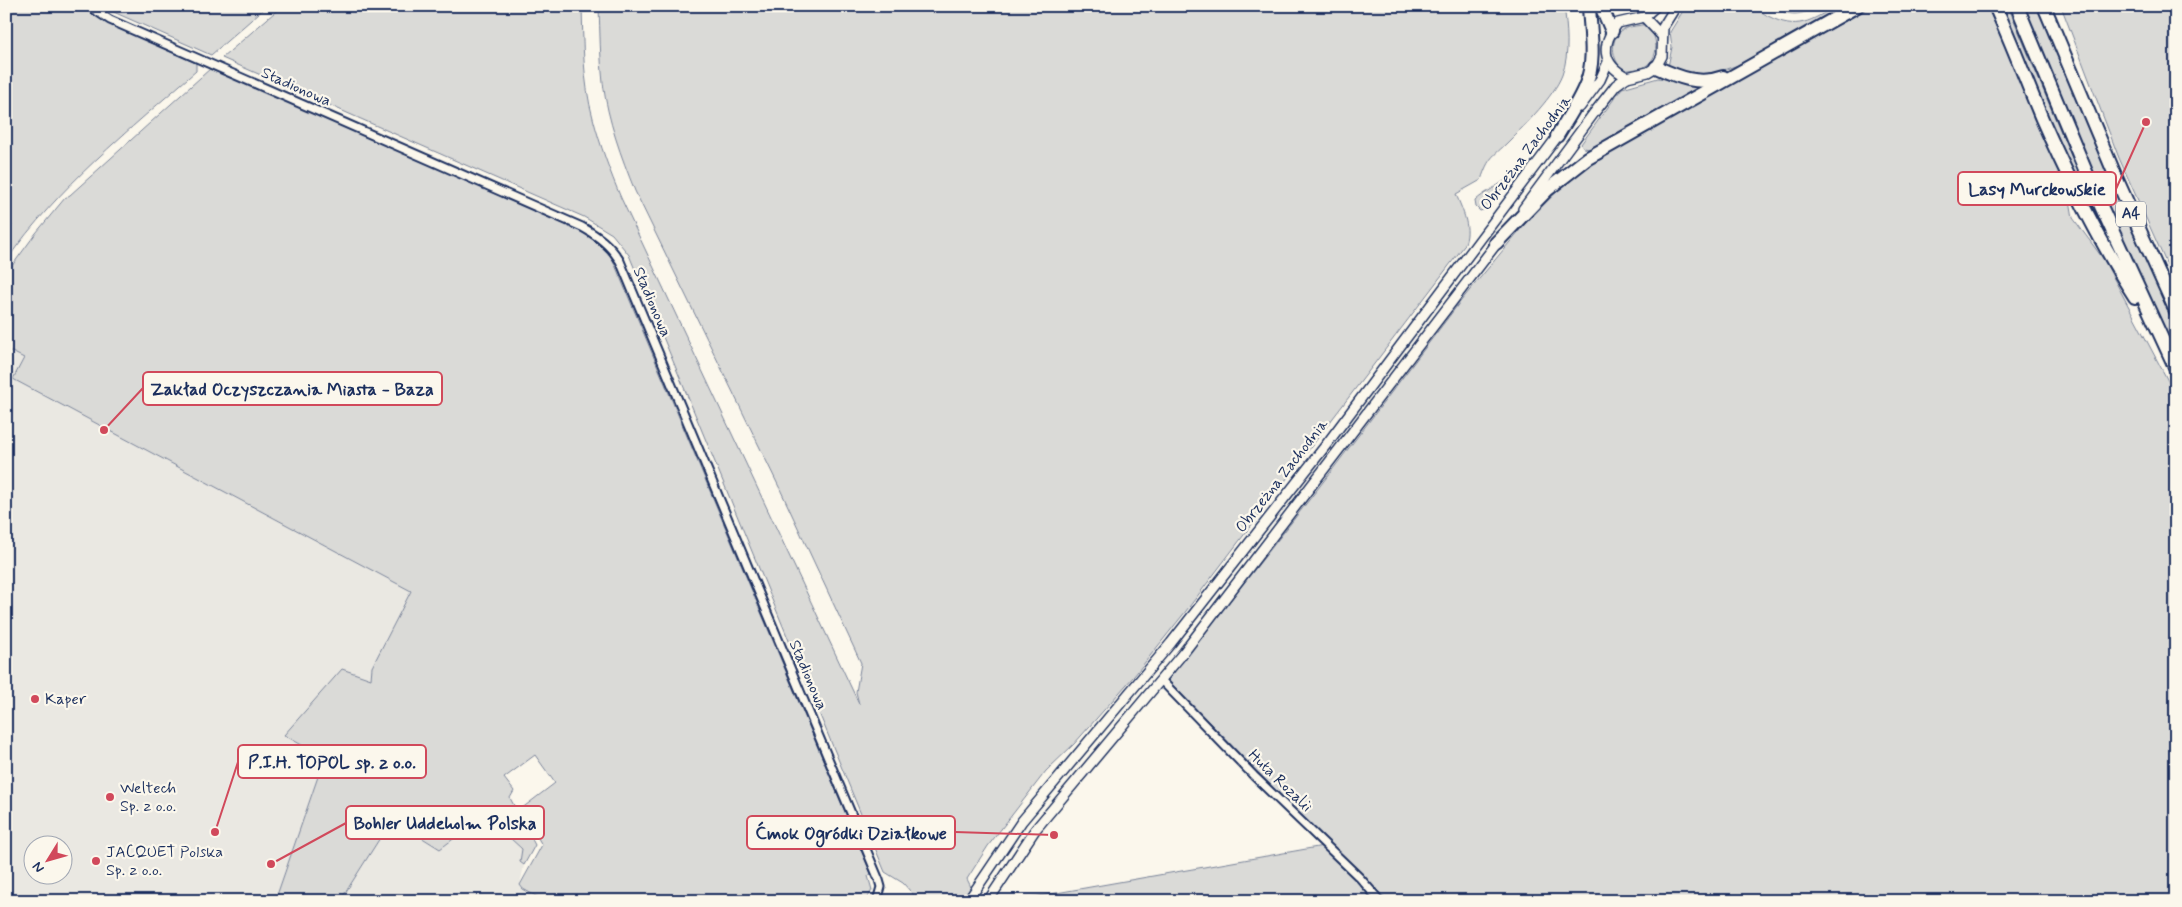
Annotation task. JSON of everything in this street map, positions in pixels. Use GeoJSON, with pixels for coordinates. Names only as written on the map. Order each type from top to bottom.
{"type":"FeatureCollection","features":[{"type":"Feature","properties":{"kind":"highway"},"geometry":{"type":"LineString","coordinates":[[1557,136],[1586,85],[1590,72],[1592,59],[1589,6]]}},
{"type":"Feature","properties":{"kind":"highway"},"geometry":{"type":"LineString","coordinates":[[1601,6],[1612,31]]}},
{"type":"Feature","properties":{"kind":"highway"},"geometry":{"type":"LineString","coordinates":[[1496,243],[1547,190],[1588,158],[1857,6]]}},
{"type":"Feature","properties":{"kind":"highway"},"geometry":{"type":"LineString","coordinates":[[1995,6],[2043,121],[2090,220],[2110,259],[2161,337]]}},
{"type":"Feature","properties":{"kind":"highway","name":"A4"},"geometry":{"type":"LineString","coordinates":[[2017,6],[2094,191],[2176,369]]}},
{"type":"Feature","properties":{"kind":"highway","name":"A4"},"geometry":{"type":"LineString","coordinates":[[2044,6],[2089,116],[2176,311]]}},
{"type":"Feature","properties":{"kind":"highway"},"geometry":{"type":"LineString","coordinates":[[2052,6],[2089,116]]}},
{"type":"Feature","properties":{"kind":"highway"},"geometry":{"type":"LineString","coordinates":[[1656,67],[1676,76],[1704,81],[1752,66]]}},
{"type":"Feature","properties":{"kind":"street","name":"Stadionowa"},"geometry":{"type":"LineString","coordinates":[[89,6],[110,20],[582,227],[604,241],[613,251],[624,270],[877,875],[881,888],[877,901]]}},
{"type":"Feature","properties":{"kind":"street"},"geometry":{"type":"LineString","coordinates":[[1656,6],[1644,17],[1618,24],[1612,31],[1606,44],[1608,62],[1626,77],[1648,72],[1656,67],[1662,56],[1664,23],[1676,6]]}},
{"type":"Feature","properties":{"kind":"street"},"geometry":{"type":"LineString","coordinates":[[1644,17],[1662,36]]}},
{"type":"Feature","properties":{"kind":"street","name":"Obrzeżna Zachodnia"},"geometry":{"type":"LineString","coordinates":[[968,901],[1022,821],[1171,643],[1326,445],[1600,80],[1608,62]]}},
{"type":"Feature","properties":{"kind":"street","name":"Obrzeżna Zachodnia"},"geometry":{"type":"LineString","coordinates":[[988,901],[1035,830],[1161,680],[1337,454],[1594,113],[1616,85],[1626,77]]}},
{"type":"Feature","properties":{"kind":"street","name":"Huta Rozalii"},"geometry":{"type":"LineString","coordinates":[[1161,680],[1254,776],[1360,878],[1380,901]]}},
{"type":"Feature","properties":{"kind":"shaded area"},"geometry":{"type":"Polygon","coordinates":[[[6,6],[82,6],[106,23],[196,63],[196,71],[95,160],[71,184],[48,208],[6,261],[6,241],[12,225],[6,222],[6,6]]]}},
{"type":"Feature","properties":{"kind":"shaded area"},"geometry":{"type":"Polygon","coordinates":[[[100,6],[267,6],[211,55],[100,6]]]}},
{"type":"Feature","properties":{"kind":"shaded area"},"geometry":{"type":"Polygon","coordinates":[[[282,6],[582,6],[587,91],[596,128],[613,178],[859,704],[856,692],[861,663],[780,489],[635,191],[625,165],[605,97],[601,64],[599,6],[1564,6],[1567,49],[1565,67],[1553,92],[1539,110],[1492,158],[1486,166],[1481,180],[1456,194],[1467,226],[1464,246],[1186,611],[1134,676],[1074,744],[1046,771],[988,846],[967,879],[978,901],[919,901],[903,883],[885,872],[629,255],[612,234],[584,217],[222,58],[282,6]]]}},
{"type":"Feature","properties":{"kind":"shaded area"},"geometry":{"type":"Polygon","coordinates":[[[1686,6],[1752,6],[1778,20],[1796,23],[1811,20],[1836,6],[1842,6],[1738,65],[1715,73],[1692,74],[1668,67],[1672,47],[1670,32],[1686,6]]]}},
{"type":"Feature","properties":{"kind":"shaded area"},"geometry":{"type":"Polygon","coordinates":[[[1772,6],[1818,6],[1806,12],[1795,14],[1778,10],[1772,6]]]}},
{"type":"Feature","properties":{"kind":"shaded area"},"geometry":{"type":"Polygon","coordinates":[[[1873,6],[1987,6],[2068,188],[2073,218],[2104,260],[2176,396],[2176,901],[1011,901],[1329,845],[1168,680],[1320,486],[1460,302],[1529,219],[1577,172],[1611,150],[1873,6]]]}},
{"type":"Feature","properties":{"kind":"shaded area"},"geometry":{"type":"Polygon","coordinates":[[[2001,6],[2008,6],[2105,237],[2047,118],[2001,6]]]}},
{"type":"Feature","properties":{"kind":"shaded area"},"geometry":{"type":"Polygon","coordinates":[[[2024,6],[2038,6],[2108,176],[2176,325],[2176,355],[2101,192],[2024,6]]]}},
{"type":"Feature","properties":{"kind":"shaded area"},"geometry":{"type":"Polygon","coordinates":[[[2061,6],[2176,6],[2176,285],[2119,158],[2061,6]]]}},
{"type":"Feature","properties":{"kind":"shaded area"},"geometry":{"type":"Polygon","coordinates":[[[1646,24],[1655,40],[1656,46],[1653,58],[1644,67],[1624,71],[1614,55],[1613,48],[1616,37],[1626,28],[1646,24]]]}},
{"type":"Feature","properties":{"kind":"shaded area"},"geometry":{"type":"Polygon","coordinates":[[[211,68],[584,233],[610,253],[871,874],[868,876],[872,890],[866,901],[545,901],[523,889],[520,885],[542,845],[521,809],[555,783],[535,755],[504,778],[514,791],[510,798],[535,845],[524,865],[520,862],[522,849],[485,815],[440,849],[392,819],[340,901],[275,901],[321,768],[316,753],[284,735],[342,669],[371,679],[372,667],[411,591],[13,379],[24,358],[6,349],[6,274],[65,198],[211,68]]]}},
{"type":"Feature","properties":{"kind":"shaded area"},"geometry":{"type":"Polygon","coordinates":[[[1658,78],[1714,85],[1625,128],[1590,149],[1584,148],[1581,144],[1622,88],[1658,78]]]}},
{"type":"Feature","properties":{"kind":"shaded area"},"geometry":{"type":"Polygon","coordinates":[[[1512,175],[1486,209],[1480,211],[1476,207],[1475,201],[1512,175]]]}},
{"type":"Feature","properties":{"kind":"shaded area"},"geometry":{"type":"Polygon","coordinates":[[[6,349],[24,358],[13,379],[411,591],[372,667],[371,679],[285,736],[316,753],[321,768],[275,901],[6,901],[6,349]]]}},
{"type":"Feature","properties":{"kind":"shaded area"},"geometry":{"type":"Polygon","coordinates":[[[485,815],[522,849],[520,862],[524,865],[520,885],[540,901],[340,901],[392,819],[440,849],[485,815]]]}},
{"type":"Feature","properties":{"kind":"place","name":"Lasy Murckowskie"},"geometry":{"type":"Point","coordinates":[2146,122]}},
{"type":"Feature","properties":{"kind":"place","name":"Zakład Oczyszczania Miasta - Baza"},"geometry":{"type":"Point","coordinates":[104,430]}},
{"type":"Feature","properties":{"kind":"place","name":"Kaper"},"geometry":{"type":"Point","coordinates":[35,699]}},
{"type":"Feature","properties":{"kind":"place","name":"Weltech Sp. z o.o."},"geometry":{"type":"Point","coordinates":[110,797]}},
{"type":"Feature","properties":{"kind":"place","name":"P.I.H. TOPOL sp. z o.o."},"geometry":{"type":"Point","coordinates":[215,832]}},
{"type":"Feature","properties":{"kind":"place","name":"Ćmok Ogródki Działkowe"},"geometry":{"type":"Point","coordinates":[1054,835]}},
{"type":"Feature","properties":{"kind":"place","name":"JACQUET Polska Sp. z o.o."},"geometry":{"type":"Point","coordinates":[96,861]}},
{"type":"Feature","properties":{"kind":"place","name":"Bohler Uddeholm Polska"},"geometry":{"type":"Point","coordinates":[271,864]}}]}
